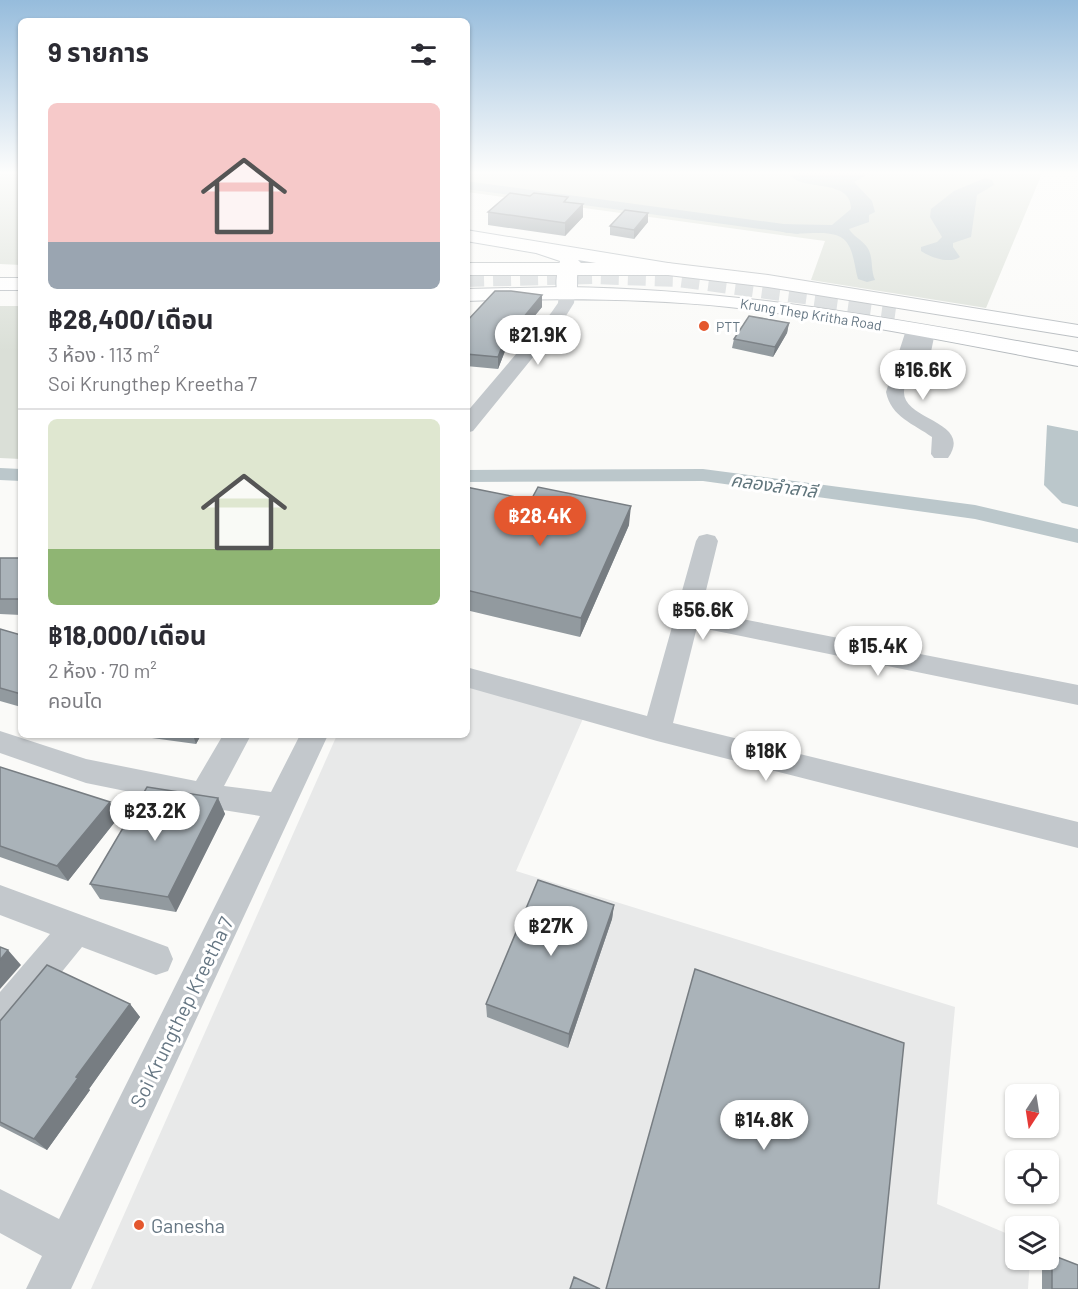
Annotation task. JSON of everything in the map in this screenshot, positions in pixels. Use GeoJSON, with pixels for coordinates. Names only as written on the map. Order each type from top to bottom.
{"type":"FeatureCollection","features":[{"type":"Feature","properties":{"kind":"main road"},"geometry":{"type":"LineString","coordinates":[[470,236],[668,268]]}},
{"type":"Feature","properties":{"kind":"main road","name":"Krung Thep Kritha Road"},"geometry":{"type":"LineString","coordinates":[[470,245],[526,255],[567,268],[668,268],[1078,348]]}},
{"type":"Feature","properties":{"kind":"main road"},"geometry":{"type":"LineString","coordinates":[[540,248],[567,257],[571,263],[567,268],[567,293]]}},
{"type":"Feature","properties":{"kind":"main road"},"geometry":{"type":"LineString","coordinates":[[470,269],[567,268],[701,299]]}},
{"type":"Feature","properties":{"kind":"main road"},"geometry":{"type":"LineString","coordinates":[[0,273],[18,273]]}},
{"type":"Feature","properties":{"kind":"main road"},"geometry":{"type":"LineString","coordinates":[[0,284],[18,284]]}},
{"type":"Feature","properties":{"kind":"main road"},"geometry":{"type":"LineString","coordinates":[[0,291],[18,291]]}},
{"type":"Feature","properties":{"kind":"main road","name":"Krung Thep Kritha Road"},"geometry":{"type":"LineString","coordinates":[[470,295],[627,293],[803,311],[895,313],[1078,331]]}},
{"type":"Feature","properties":{"kind":"main road"},"geometry":{"type":"LineString","coordinates":[[0,302],[18,302]]}},
{"type":"Feature","properties":{"kind":"main road","name":"Krung Thep Kritha Road"},"geometry":{"type":"LineString","coordinates":[[895,313],[921,331],[1078,359]]}},
{"type":"Feature","properties":{"kind":"main road","name":"Krung Thep Kritha Road"},"geometry":{"type":"LineString","coordinates":[[895,313],[1078,339]]}},
{"type":"Feature","properties":{"kind":"street"},"geometry":{"type":"LineString","coordinates":[[470,422],[558,316],[566,303],[567,293]]}},
{"type":"Feature","properties":{"kind":"street"},"geometry":{"type":"LineString","coordinates":[[921,331],[920,363],[934,375]]}},
{"type":"Feature","properties":{"kind":"street"},"geometry":{"type":"LineString","coordinates":[[921,331],[895,392],[895,397],[902,409],[940,433],[943,438],[941,454]]}},
{"type":"Feature","properties":{"kind":"street"},"geometry":{"type":"LineString","coordinates":[[657,730],[707,541]]}},
{"type":"Feature","properties":{"kind":"street"},"geometry":{"type":"LineString","coordinates":[[688,617],[1078,695]]}},
{"type":"Feature","properties":{"kind":"street"},"geometry":{"type":"LineString","coordinates":[[470,678],[657,730],[1078,835]]}},
{"type":"Feature","properties":{"kind":"street"},"geometry":{"type":"LineString","coordinates":[[204,795],[235,738]]}},
{"type":"Feature","properties":{"kind":"street","name":"Soi Krungthep Kreetha 7"},"geometry":{"type":"LineString","coordinates":[[48,1289],[313,738]]}},
{"type":"Feature","properties":{"kind":"street"},"geometry":{"type":"LineString","coordinates":[[0,742],[86,771],[204,795],[279,806]]}},
{"type":"Feature","properties":{"kind":"street"},"geometry":{"type":"LineString","coordinates":[[0,900],[156,959]]}},
{"type":"Feature","properties":{"kind":"street"},"geometry":{"type":"LineString","coordinates":[[0,1019],[76,929]]}},
{"type":"Feature","properties":{"kind":"street"},"geometry":{"type":"LineString","coordinates":[[0,1210],[68,1246]]}},
{"type":"Feature","properties":{"kind":"shaded area"},"geometry":{"type":"Polygon","coordinates":[[[0,231],[18,231],[18,265],[0,264],[0,231]]]}},
{"type":"Feature","properties":{"kind":"shaded area"},"geometry":{"type":"Polygon","coordinates":[[[753,231],[1018,231],[986,308],[811,280],[825,241],[753,231]]]}},
{"type":"Feature","properties":{"kind":"shaded area"},"geometry":{"type":"Polygon","coordinates":[[[781,231],[851,231],[869,251],[875,280],[867,282],[858,279],[851,250],[843,238],[834,234],[781,231]]]}},
{"type":"Feature","properties":{"kind":"shaded area"},"geometry":{"type":"Polygon","coordinates":[[[938,231],[972,231],[971,237],[953,243],[960,257],[956,259],[940,259],[921,251],[921,247],[937,242],[942,237],[938,231]]]}},
{"type":"Feature","properties":{"kind":"shaded area"},"geometry":{"type":"Polygon","coordinates":[[[0,306],[18,306],[18,459],[0,458],[0,306]]]}},
{"type":"Feature","properties":{"kind":"shaded area"},"geometry":{"type":"Polygon","coordinates":[[[1047,425],[1078,431],[1078,507],[1062,503],[1044,485],[1047,425]]]}},
{"type":"Feature","properties":{"kind":"shaded area"},"geometry":{"type":"Polygon","coordinates":[[[470,687],[585,714],[516,871],[955,1007],[937,1204],[1005,1233],[1005,1270],[1029,1270],[1028,1289],[91,1289],[336,738],[470,738],[470,687]]]}},
{"type":"Feature","properties":{"kind":"building"},"geometry":{"type":"Polygon","coordinates":[[[495,291],[542,295],[523,318],[511,340],[505,339],[498,357],[470,354],[470,318],[495,291]]]}},
{"type":"Feature","properties":{"kind":"building"},"geometry":{"type":"Polygon","coordinates":[[[749,316],[789,323],[775,347],[734,339],[749,316]]]}},
{"type":"Feature","properties":{"kind":"building"},"geometry":{"type":"Polygon","coordinates":[[[538,487],[631,506],[581,618],[470,591],[470,488],[531,500],[538,487]]]}},
{"type":"Feature","properties":{"kind":"building"},"geometry":{"type":"Polygon","coordinates":[[[0,558],[18,558],[18,599],[0,599],[0,558]]]}},
{"type":"Feature","properties":{"kind":"building"},"geometry":{"type":"Polygon","coordinates":[[[0,629],[18,634],[18,693],[0,688],[0,629]]]}},
{"type":"Feature","properties":{"kind":"building"},"geometry":{"type":"Polygon","coordinates":[[[0,767],[110,802],[57,866],[0,846],[0,767]]]}},
{"type":"Feature","properties":{"kind":"building"},"geometry":{"type":"Polygon","coordinates":[[[147,787],[218,798],[168,897],[90,884],[147,787]]]}},
{"type":"Feature","properties":{"kind":"building"},"geometry":{"type":"Polygon","coordinates":[[[538,880],[614,905],[569,1034],[486,1004],[538,880]]]}},
{"type":"Feature","properties":{"kind":"building"},"geometry":{"type":"Polygon","coordinates":[[[0,947],[8,950],[0,960],[0,947]]]}},
{"type":"Feature","properties":{"kind":"building"},"geometry":{"type":"Polygon","coordinates":[[[47,965],[130,1004],[34,1139],[0,1122],[0,1021],[47,965]]]}},
{"type":"Feature","properties":{"kind":"building"},"geometry":{"type":"Polygon","coordinates":[[[695,969],[904,1043],[879,1289],[606,1289],[695,969]]]}},
{"type":"Feature","properties":{"kind":"building"},"geometry":{"type":"Polygon","coordinates":[[[1059,1258],[1078,1265],[1078,1289],[1052,1289],[1052,1270],[1059,1270],[1059,1258]]]}},
{"type":"Feature","properties":{"kind":"building"},"geometry":{"type":"Polygon","coordinates":[[[574,1277],[600,1289],[570,1289],[574,1277]]]}},
{"type":"Feature","properties":{"kind":"waterway","name":"คลองลำสาลี"},"geometry":{"type":"LineString","coordinates":[[0,474],[18,475]]}},
{"type":"Feature","properties":{"kind":"waterway","name":"คลองลำสาลี"},"geometry":{"type":"LineString","coordinates":[[470,476],[703,475],[975,512],[1078,536]]}},
{"type":"Feature","properties":{"kind":"tunnel"},"geometry":{"type":"LineString","coordinates":[[470,278],[594,275],[678,278],[826,298]]}},
{"type":"Feature","properties":{"kind":"tunnel"},"geometry":{"type":"LineString","coordinates":[[815,297],[896,308]]}},
{"type":"Feature","properties":{"kind":"place","name":"PTT"},"geometry":{"type":"Point","coordinates":[704,326]}},
{"type":"Feature","properties":{"kind":"place","name":"Ganesha"},"geometry":{"type":"Point","coordinates":[139,1225]}}]}
